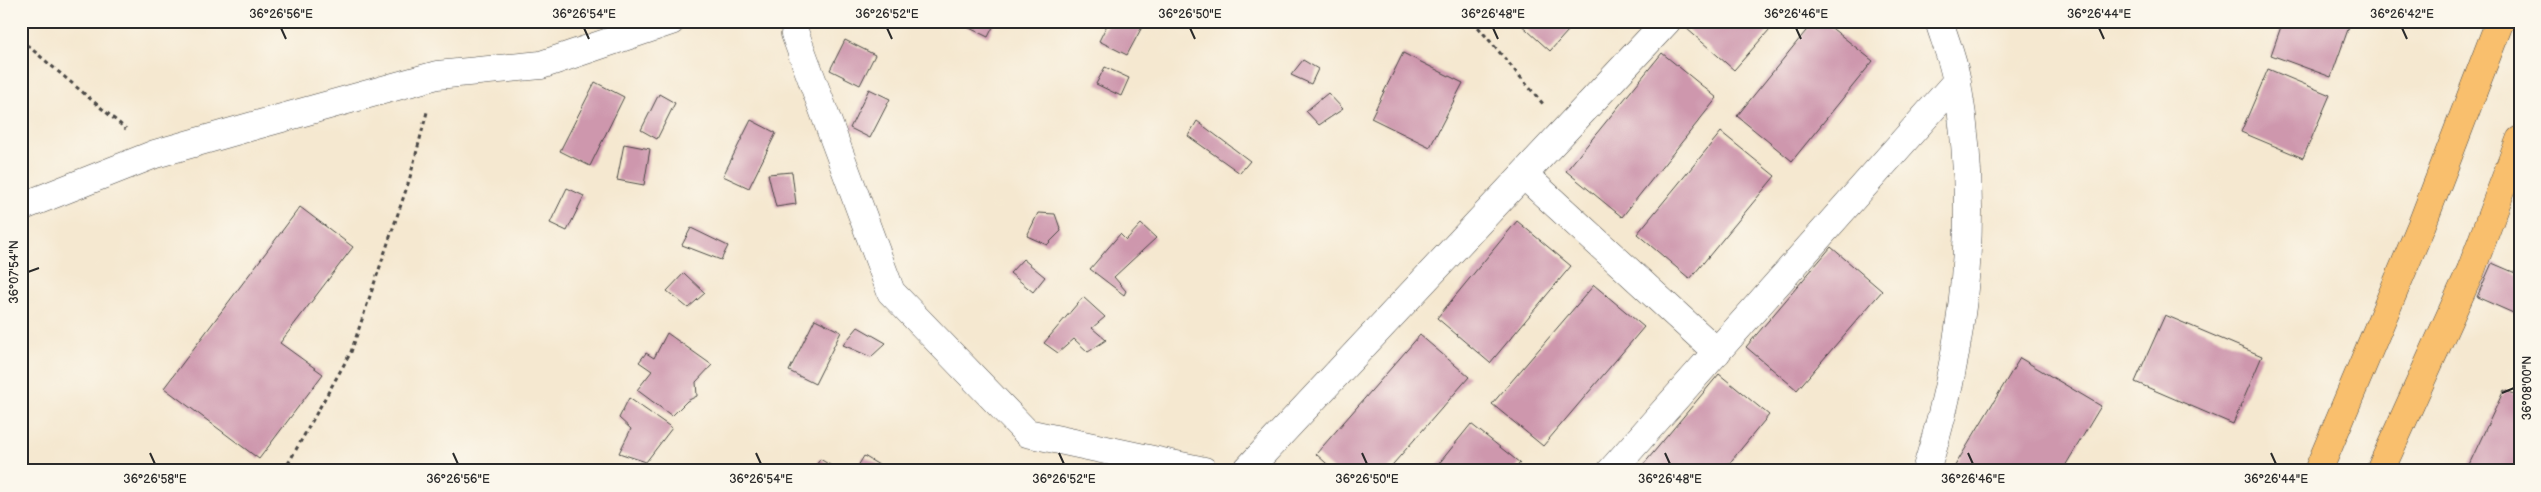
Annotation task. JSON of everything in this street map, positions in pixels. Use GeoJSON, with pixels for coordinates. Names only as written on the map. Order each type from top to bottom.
{"type":"FeatureCollection","features":[{"type":"Feature","properties":{"kind":"main road"},"geometry":{"type":"LineString","coordinates":[[2318,471],[2422,224],[2500,21]]}},
{"type":"Feature","properties":{"kind":"main road"},"geometry":{"type":"LineString","coordinates":[[2380,471],[2471,270],[2520,140]]}},
{"type":"Feature","properties":{"kind":"street"},"geometry":{"type":"LineString","coordinates":[[21,207],[155,154],[437,75],[541,65],[671,21]]}},
{"type":"Feature","properties":{"kind":"street"},"geometry":{"type":"LineString","coordinates":[[1246,471],[1667,21]]}},
{"type":"Feature","properties":{"kind":"street"},"geometry":{"type":"LineString","coordinates":[[1926,471],[1944,414],[1966,277],[1969,175],[1957,81],[1939,21]]}},
{"type":"Feature","properties":{"kind":"street"},"geometry":{"type":"LineString","coordinates":[[795,34],[891,292],[1027,433],[1204,471]]}},
{"type":"Feature","properties":{"kind":"street"},"geometry":{"type":"LineString","coordinates":[[1611,471],[1957,81]]}},
{"type":"Feature","properties":{"kind":"street"},"geometry":{"type":"LineString","coordinates":[[1524,175],[1717,352]]}},
{"type":"Feature","properties":{"kind":"path"},"geometry":{"type":"LineString","coordinates":[[1473,21],[1566,130]]}},
{"type":"Feature","properties":{"kind":"path"},"geometry":{"type":"LineString","coordinates":[[21,40],[155,154]]}},
{"type":"Feature","properties":{"kind":"path"},"geometry":{"type":"LineString","coordinates":[[284,471],[351,352],[409,181],[437,75]]}},
{"type":"Feature","properties":{"kind":"building"},"geometry":{"type":"Polygon","coordinates":[[[955,21],[996,21],[988,37],[955,21]]]}},
{"type":"Feature","properties":{"kind":"building"},"geometry":{"type":"Polygon","coordinates":[[[1109,21],[1129,21],[1142,27],[1127,55],[1099,41],[1109,21]]]}},
{"type":"Feature","properties":{"kind":"building"},"geometry":{"type":"Polygon","coordinates":[[[1517,21],[1577,21],[1550,51],[1517,21]]]}},
{"type":"Feature","properties":{"kind":"building"},"geometry":{"type":"Polygon","coordinates":[[[1692,21],[1777,21],[1734,70],[1686,28],[1692,21]]]}},
{"type":"Feature","properties":{"kind":"building"},"geometry":{"type":"Polygon","coordinates":[[[1814,21],[1823,21],[1873,61],[1792,161],[1737,116],[1814,21]]]}},
{"type":"Feature","properties":{"kind":"building"},"geometry":{"type":"Polygon","coordinates":[[[2283,21],[2351,21],[2331,77],[2271,55],[2283,21]]]}},
{"type":"Feature","properties":{"kind":"building"},"geometry":{"type":"Polygon","coordinates":[[[845,40],[875,55],[860,85],[830,70],[845,40]]]}},
{"type":"Feature","properties":{"kind":"building"},"geometry":{"type":"Polygon","coordinates":[[[1403,53],[1463,83],[1430,147],[1371,118],[1403,53]]]}},
{"type":"Feature","properties":{"kind":"building"},"geometry":{"type":"Polygon","coordinates":[[[1662,53],[1717,98],[1622,217],[1566,171],[1662,53]]]}},
{"type":"Feature","properties":{"kind":"building"},"geometry":{"type":"Polygon","coordinates":[[[1303,60],[1318,69],[1311,84],[1291,75],[1303,60]]]}},
{"type":"Feature","properties":{"kind":"building"},"geometry":{"type":"Polygon","coordinates":[[[1105,67],[1129,78],[1121,96],[1096,84],[1105,67]]]}},
{"type":"Feature","properties":{"kind":"building"},"geometry":{"type":"Polygon","coordinates":[[[2268,69],[2330,95],[2303,158],[2241,132],[2268,69]]]}},
{"type":"Feature","properties":{"kind":"building"},"geometry":{"type":"Polygon","coordinates":[[[595,82],[624,97],[590,166],[560,151],[595,82]]]}},
{"type":"Feature","properties":{"kind":"building"},"geometry":{"type":"Polygon","coordinates":[[[869,89],[890,99],[870,138],[850,128],[869,89]]]}},
{"type":"Feature","properties":{"kind":"building"},"geometry":{"type":"Polygon","coordinates":[[[1328,93],[1343,109],[1319,125],[1306,111],[1328,93]]]}},
{"type":"Feature","properties":{"kind":"building"},"geometry":{"type":"Polygon","coordinates":[[[659,94],[675,103],[657,139],[641,130],[659,94]]]}},
{"type":"Feature","properties":{"kind":"building"},"geometry":{"type":"Polygon","coordinates":[[[751,120],[776,133],[749,188],[723,176],[751,120]]]}},
{"type":"Feature","properties":{"kind":"building"},"geometry":{"type":"Polygon","coordinates":[[[1197,121],[1250,161],[1240,173],[1188,136],[1197,121]]]}},
{"type":"Feature","properties":{"kind":"building"},"geometry":{"type":"Polygon","coordinates":[[[1721,132],[1775,176],[1690,279],[1637,234],[1721,132]]]}},
{"type":"Feature","properties":{"kind":"building"},"geometry":{"type":"Polygon","coordinates":[[[624,144],[650,149],[644,185],[617,180],[624,144]]]}},
{"type":"Feature","properties":{"kind":"building"},"geometry":{"type":"Polygon","coordinates":[[[792,172],[796,204],[776,207],[768,174],[792,172]]]}},
{"type":"Feature","properties":{"kind":"building"},"geometry":{"type":"Polygon","coordinates":[[[567,188],[584,196],[567,231],[550,223],[567,188]]]}},
{"type":"Feature","properties":{"kind":"building"},"geometry":{"type":"Polygon","coordinates":[[[300,207],[353,247],[280,343],[323,374],[259,459],[164,388],[300,207]]]}},
{"type":"Feature","properties":{"kind":"building"},"geometry":{"type":"Polygon","coordinates":[[[1038,213],[1055,214],[1061,231],[1047,245],[1027,236],[1038,213]]]}},
{"type":"Feature","properties":{"kind":"building"},"geometry":{"type":"Polygon","coordinates":[[[1517,221],[1571,266],[1490,363],[1437,318],[1517,221]]]}},
{"type":"Feature","properties":{"kind":"building"},"geometry":{"type":"Polygon","coordinates":[[[1141,224],[1156,238],[1114,277],[1126,291],[1124,295],[1090,269],[1120,234],[1126,240],[1141,224]]]}},
{"type":"Feature","properties":{"kind":"building"},"geometry":{"type":"Polygon","coordinates":[[[691,228],[728,246],[721,260],[682,245],[691,228]]]}},
{"type":"Feature","properties":{"kind":"building"},"geometry":{"type":"Polygon","coordinates":[[[1831,247],[1882,291],[1797,390],[1746,347],[1831,247]]]}},
{"type":"Feature","properties":{"kind":"building"},"geometry":{"type":"Polygon","coordinates":[[[1023,259],[1045,277],[1033,292],[1010,273],[1023,259]]]}},
{"type":"Feature","properties":{"kind":"building"},"geometry":{"type":"Polygon","coordinates":[[[2492,263],[2520,275],[2520,316],[2477,297],[2492,263]]]}},
{"type":"Feature","properties":{"kind":"building"},"geometry":{"type":"Polygon","coordinates":[[[684,273],[705,293],[688,308],[667,291],[684,273]]]}},
{"type":"Feature","properties":{"kind":"building"},"geometry":{"type":"Polygon","coordinates":[[[1594,285],[1644,327],[1543,446],[1492,404],[1594,285]]]}},
{"type":"Feature","properties":{"kind":"building"},"geometry":{"type":"Polygon","coordinates":[[[1083,297],[1105,317],[1092,328],[1106,340],[1088,352],[1074,339],[1058,353],[1044,343],[1083,297]]]}},
{"type":"Feature","properties":{"kind":"building"},"geometry":{"type":"Polygon","coordinates":[[[2165,315],[2262,356],[2233,424],[2135,382],[2165,315]]]}},
{"type":"Feature","properties":{"kind":"building"},"geometry":{"type":"Polygon","coordinates":[[[815,319],[841,332],[815,384],[789,371],[815,319]]]}},
{"type":"Feature","properties":{"kind":"building"},"geometry":{"type":"Polygon","coordinates":[[[858,327],[886,343],[871,357],[843,345],[858,327]]]}},
{"type":"Feature","properties":{"kind":"building"},"geometry":{"type":"Polygon","coordinates":[[[667,333],[712,365],[696,382],[697,396],[687,401],[672,416],[637,390],[652,371],[639,362],[646,353],[654,358],[667,333]]]}},
{"type":"Feature","properties":{"kind":"building"},"geometry":{"type":"Polygon","coordinates":[[[1420,335],[1469,377],[1387,471],[1335,471],[1316,454],[1420,335]]]}},
{"type":"Feature","properties":{"kind":"building"},"geometry":{"type":"Polygon","coordinates":[[[2020,358],[2101,406],[2062,471],[1956,471],[1953,469],[2020,358]]]}},
{"type":"Feature","properties":{"kind":"building"},"geometry":{"type":"Polygon","coordinates":[[[1719,374],[1769,415],[1723,471],[1638,471],[1719,374]]]}},
{"type":"Feature","properties":{"kind":"building"},"geometry":{"type":"Polygon","coordinates":[[[2504,390],[2520,397],[2520,471],[2466,471],[2504,390]]]}},
{"type":"Feature","properties":{"kind":"building"},"geometry":{"type":"Polygon","coordinates":[[[629,398],[672,428],[646,462],[619,453],[631,429],[619,418],[629,398]]]}},
{"type":"Feature","properties":{"kind":"building"},"geometry":{"type":"Polygon","coordinates":[[[1471,424],[1520,463],[1513,471],[1433,471],[1471,424]]]}},
{"type":"Feature","properties":{"kind":"building"},"geometry":{"type":"Polygon","coordinates":[[[864,456],[889,471],[855,471],[864,456]]]}},
{"type":"Feature","properties":{"kind":"building"},"geometry":{"type":"Polygon","coordinates":[[[820,459],[840,471],[813,471],[820,459]]]}}]}
